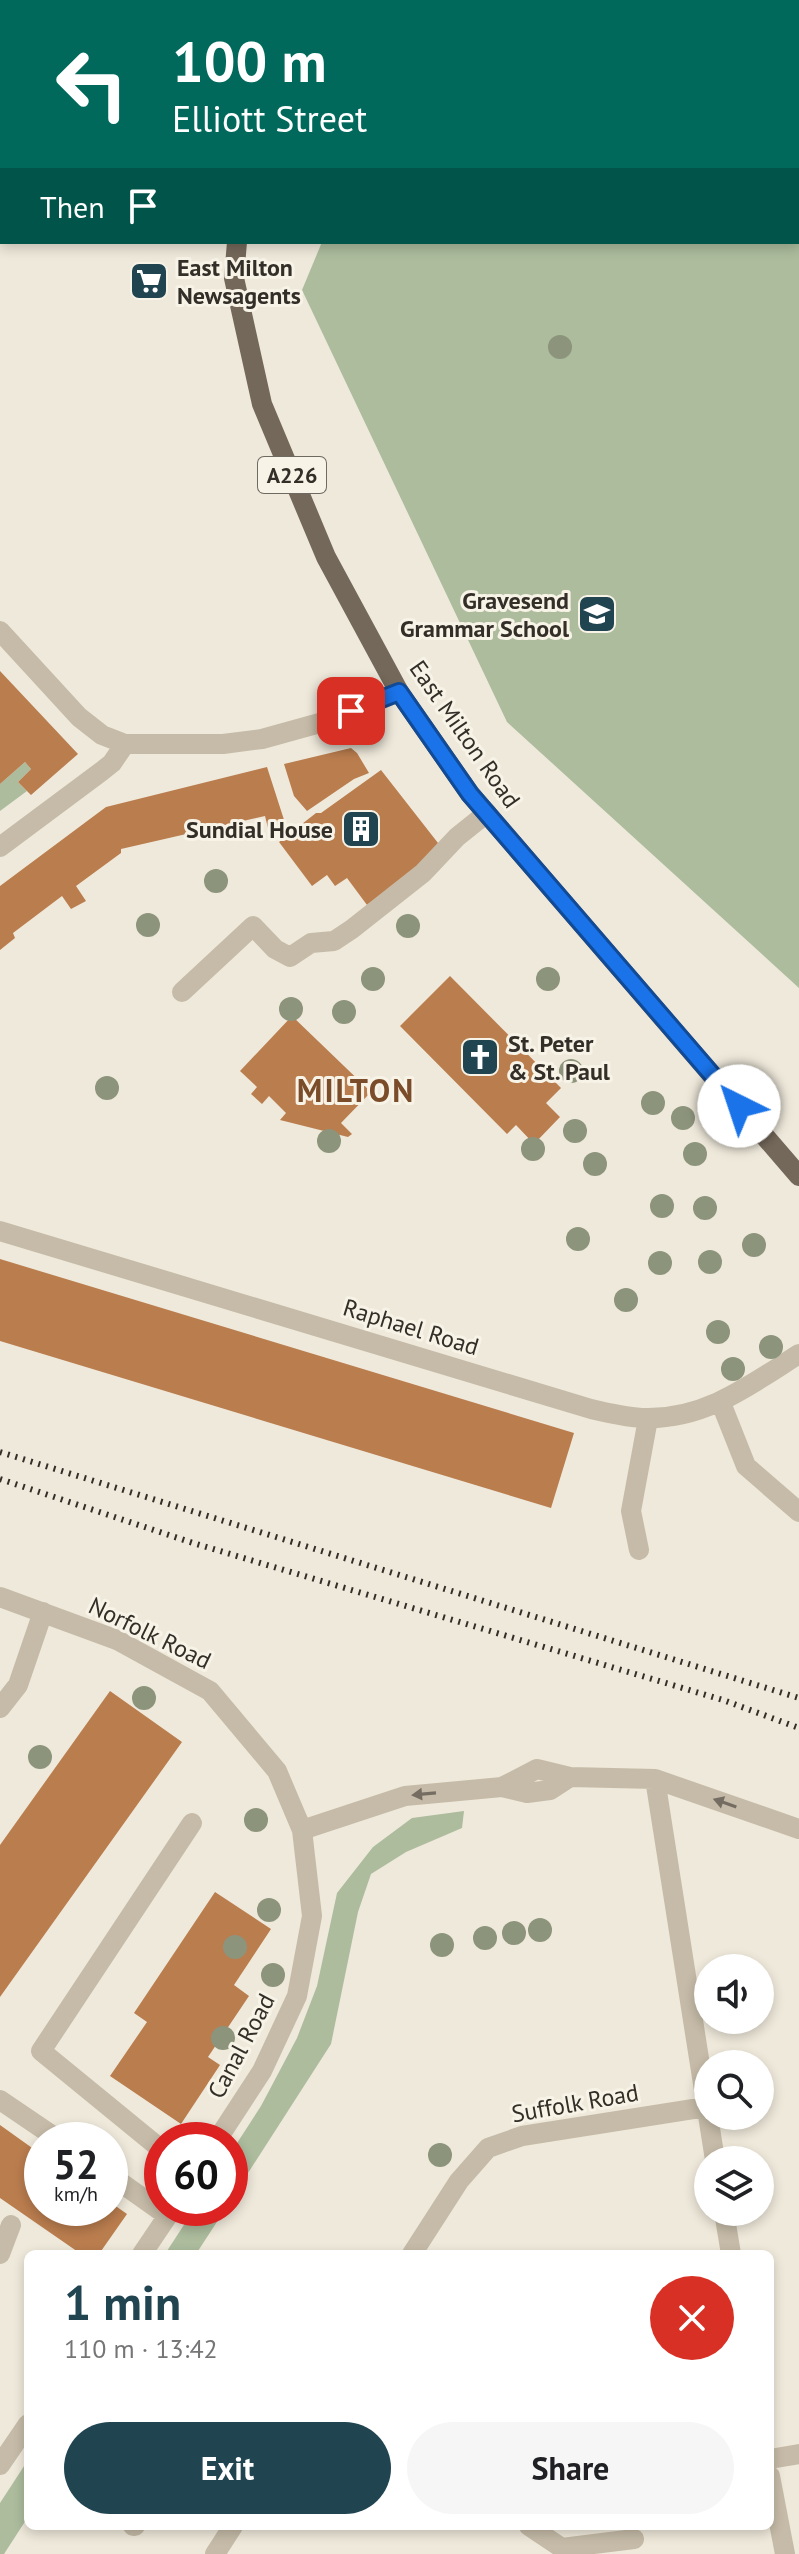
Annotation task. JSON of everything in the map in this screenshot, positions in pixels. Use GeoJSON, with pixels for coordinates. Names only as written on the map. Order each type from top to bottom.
{"type":"FeatureCollection","features":[{"type":"Feature","properties":{"kind":"main road","name":"East Milton Road"},"geometry":{"type":"LineString","coordinates":[[237,244],[234,278],[262,404],[326,557],[399,692],[470,794],[799,1176]]}},
{"type":"Feature","properties":{"kind":"street"},"geometry":{"type":"LineString","coordinates":[[0,631],[79,717],[102,735],[125,744],[223,744],[262,739],[327,721],[399,692]]}},
{"type":"Feature","properties":{"kind":"street"},"geometry":{"type":"LineString","coordinates":[[0,847],[112,763],[125,744]]}},
{"type":"Feature","properties":{"kind":"street"},"geometry":{"type":"LineString","coordinates":[[182,992],[253,926],[275,949],[290,957],[311,943],[334,941],[423,873],[457,837],[487,813]]}},
{"type":"Feature","properties":{"kind":"street","name":"Raphael Road"},"geometry":{"type":"LineString","coordinates":[[0,1231],[591,1409],[648,1419],[692,1414],[721,1403],[799,1354]]}},
{"type":"Feature","properties":{"kind":"street"},"geometry":{"type":"LineString","coordinates":[[721,1403],[746,1466],[799,1512]]}},
{"type":"Feature","properties":{"kind":"street"},"geometry":{"type":"LineString","coordinates":[[639,1550],[631,1511],[648,1419]]}},
{"type":"Feature","properties":{"kind":"street","name":"Norfolk Road"},"geometry":{"type":"LineString","coordinates":[[0,1597],[117,1640],[210,1691],[277,1771],[302,1830]]}},
{"type":"Feature","properties":{"kind":"street"},"geometry":{"type":"LineString","coordinates":[[0,1708],[18,1685],[43,1612]]}},
{"type":"Feature","properties":{"kind":"street"},"geometry":{"type":"LineString","coordinates":[[302,1830],[405,1796],[502,1787],[527,1793],[550,1790],[570,1777],[655,1779],[799,1829]]}},
{"type":"Feature","properties":{"kind":"street"},"geometry":{"type":"LineString","coordinates":[[655,1779],[697,2050]]}},
{"type":"Feature","properties":{"kind":"street"},"geometry":{"type":"LineString","coordinates":[[144,2135],[41,2051],[192,1823]]}},
{"type":"Feature","properties":{"kind":"street","name":"Canal Road"},"geometry":{"type":"LineString","coordinates":[[229,2122],[262,2071],[297,1996],[312,1916],[302,1830]]}},
{"type":"Feature","properties":{"kind":"street"},"geometry":{"type":"LineString","coordinates":[[0,2100],[32,2122]]}},
{"type":"Feature","properties":{"kind":"street","name":"Suffolk Road"},"geometry":{"type":"LineString","coordinates":[[415,2250],[459,2181],[488,2148],[522,2136],[694,2109]]}},
{"type":"Feature","properties":{"kind":"street"},"geometry":{"type":"LineString","coordinates":[[0,2254],[11,2225]]}},
{"type":"Feature","properties":{"kind":"street"},"geometry":{"type":"LineString","coordinates":[[145,2250],[161,2226]]}},
{"type":"Feature","properties":{"kind":"street"},"geometry":{"type":"LineString","coordinates":[[726,2226],[730,2250]]}},
{"type":"Feature","properties":{"kind":"street"},"geometry":{"type":"LineString","coordinates":[[0,2465],[24,2430]]}},
{"type":"Feature","properties":{"kind":"street"},"geometry":{"type":"LineString","coordinates":[[774,2458],[799,2454]]}},
{"type":"Feature","properties":{"kind":"street"},"geometry":{"type":"LineString","coordinates":[[774,2497],[785,2554]]}},
{"type":"Feature","properties":{"kind":"street"},"geometry":{"type":"LineString","coordinates":[[215,2554],[230,2530]]}},
{"type":"Feature","properties":{"kind":"street"},"geometry":{"type":"LineString","coordinates":[[534,2530],[563,2551],[634,2539]]}},
{"type":"Feature","properties":{"kind":"green space","name":"Gravesend Grammar School"},"geometry":{"type":"Polygon","coordinates":[[[321,244],[799,244],[799,988],[507,722],[302,290],[321,244]]]}},
{"type":"Feature","properties":{"kind":"green space"},"geometry":{"type":"Polygon","coordinates":[[[25,762],[31,769],[18,782],[27,791],[0,811],[0,784],[25,762]]]}},
{"type":"Feature","properties":{"kind":"green space"},"geometry":{"type":"Polygon","coordinates":[[[464,1811],[462,1828],[406,1852],[371,1874],[358,1912],[331,2044],[248,2173],[248,2126],[297,2038],[317,1986],[337,1893],[373,1847],[412,1818],[464,1811]]]}},
{"type":"Feature","properties":{"kind":"green space"},"geometry":{"type":"Polygon","coordinates":[[[183,2226],[214,2226],[199,2250],[168,2250],[183,2226]]]}},
{"type":"Feature","properties":{"kind":"green space"},"geometry":{"type":"Polygon","coordinates":[[[24,2466],[24,2523],[4,2554],[0,2554],[0,2503],[24,2466]]]}},
{"type":"Feature","properties":{"kind":"building"},"geometry":{"type":"Polygon","coordinates":[[[0,671],[78,754],[31,795],[18,782],[31,769],[25,762],[0,784],[0,671]]]}},
{"type":"Feature","properties":{"kind":"building"},"geometry":{"type":"Polygon","coordinates":[[[351,748],[369,773],[354,779],[307,811],[294,796],[284,764],[351,748]]]}},
{"type":"Feature","properties":{"kind":"building"},"geometry":{"type":"Polygon","coordinates":[[[267,767],[286,826],[279,833],[270,836],[265,816],[121,849],[121,853],[76,886],[86,901],[71,909],[62,896],[13,933],[15,938],[0,950],[0,886],[106,807],[267,767]]]}},
{"type":"Feature","properties":{"kind":"building","name":"Sundial House"},"geometry":{"type":"Polygon","coordinates":[[[381,770],[438,843],[438,853],[367,905],[347,878],[335,886],[327,875],[312,886],[279,842],[381,770]]]}},
{"type":"Feature","properties":{"kind":"building","name":"St. Peter & St. Paul"},"geometry":{"type":"Polygon","coordinates":[[[450,976],[561,1088],[546,1103],[560,1117],[534,1144],[516,1125],[507,1134],[400,1026],[450,976]]]}},
{"type":"Feature","properties":{"kind":"building"},"geometry":{"type":"Polygon","coordinates":[[[292,1016],[371,1092],[341,1123],[352,1134],[348,1137],[280,1120],[286,1113],[269,1096],[262,1104],[251,1094],[257,1087],[240,1071],[292,1016]]]}},
{"type":"Feature","properties":{"kind":"building"},"geometry":{"type":"Polygon","coordinates":[[[0,1259],[574,1433],[551,1508],[0,1341],[0,1259]]]}},
{"type":"Feature","properties":{"kind":"building"},"geometry":{"type":"Polygon","coordinates":[[[110,1691],[182,1742],[0,1997],[0,1845],[110,1691]]]}},
{"type":"Feature","properties":{"kind":"building"},"geometry":{"type":"Polygon","coordinates":[[[215,1892],[271,1929],[234,1985],[249,1996],[208,2057],[220,2065],[182,2122],[110,2076],[147,2022],[134,2013],[215,1892]]]}},
{"type":"Feature","properties":{"kind":"building"},"geometry":{"type":"Polygon","coordinates":[[[0,2125],[24,2142],[24,2215],[0,2198],[0,2125]]]}},
{"type":"Feature","properties":{"kind":"building"},"geometry":{"type":"Polygon","coordinates":[[[40,2226],[119,2226],[102,2250],[75,2250],[40,2226]]]}},
{"type":"Feature","properties":{"kind":"railway"},"geometry":{"type":"LineString","coordinates":[[0,1452],[799,1698]]}},
{"type":"Feature","properties":{"kind":"railway"},"geometry":{"type":"LineString","coordinates":[[0,1479],[193,1543],[723,1700],[799,1728]]}},
{"type":"Feature","properties":{"kind":"place","name":"East Milton Newsagents"},"geometry":{"type":"Point","coordinates":[149,281]}},
{"type":"Feature","properties":{"kind":"place","name":"Gravesend Grammar School"},"geometry":{"type":"Point","coordinates":[597,614]}},
{"type":"Feature","properties":{"kind":"place","name":"Sundial House"},"geometry":{"type":"Point","coordinates":[361,829]}},
{"type":"Feature","properties":{"kind":"place","name":"St. Peter & St. Paul"},"geometry":{"type":"Point","coordinates":[480,1057]}},
{"type":"Feature","properties":{"kind":"district","name":"MILTON"},"geometry":{"type":"Point","coordinates":[356,1090]}},
{"type":"Feature","properties":{"kind":"route"},"geometry":{"type":"LineString","coordinates":[[351,711],[399,692],[470,794],[739,1106]]}}]}
